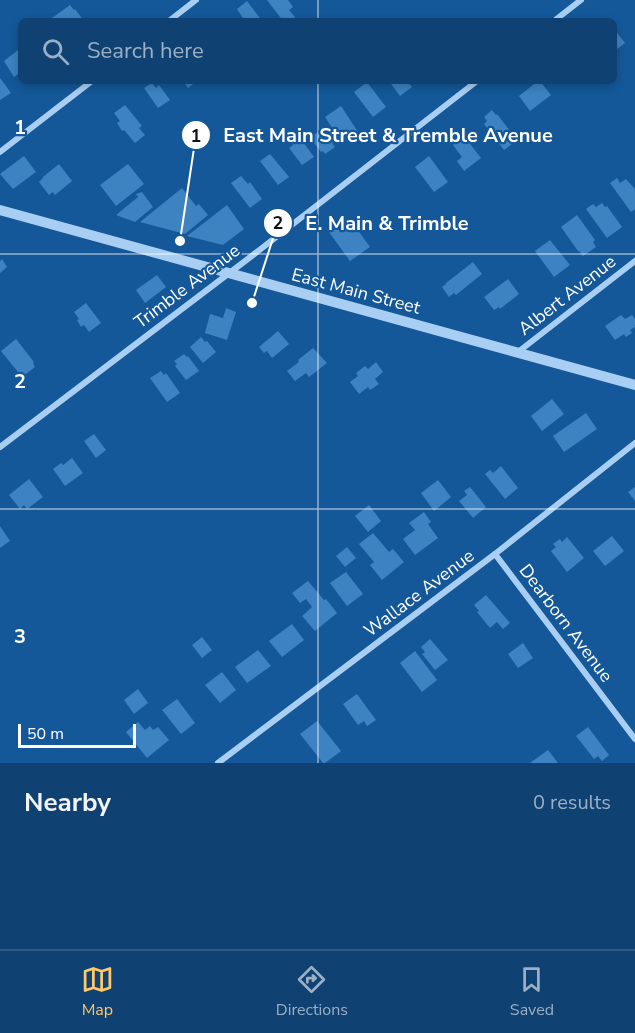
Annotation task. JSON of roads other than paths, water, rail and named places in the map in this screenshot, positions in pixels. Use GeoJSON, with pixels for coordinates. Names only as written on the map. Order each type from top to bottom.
{"type":"FeatureCollection","features":[{"type":"Feature","properties":{"kind":"street"},"geometry":{"type":"LineString","coordinates":[[173,18],[196,0]]}},
{"type":"Feature","properties":{"kind":"street"},"geometry":{"type":"LineString","coordinates":[[558,18],[581,0]]}},
{"type":"Feature","properties":{"kind":"street"},"geometry":{"type":"LineString","coordinates":[[0,152],[88,84]]}},
{"type":"Feature","properties":{"kind":"street","name":"Trimble Avenue"},"geometry":{"type":"LineString","coordinates":[[0,447],[473,84]]}},
{"type":"Feature","properties":{"kind":"street","name":"East Main Street"},"geometry":{"type":"LineString","coordinates":[[0,210],[635,385]]}},
{"type":"Feature","properties":{"kind":"street","name":"Albert Avenue"},"geometry":{"type":"LineString","coordinates":[[518,352],[635,261]]}},
{"type":"Feature","properties":{"kind":"street","name":"Wallace Avenue"},"geometry":{"type":"LineString","coordinates":[[218,763],[495,554],[635,443]]}},
{"type":"Feature","properties":{"kind":"street","name":"Dearborn Avenue"},"geometry":{"type":"LineString","coordinates":[[495,554],[635,739]]}},
{"type":"Feature","properties":{"kind":"place","name":"East Main Street & Tremble Avenue"},"geometry":{"type":"Point","coordinates":[180,241]}},
{"type":"Feature","properties":{"kind":"place","name":"E. Main & Trimble"},"geometry":{"type":"Point","coordinates":[252,303]}}]}
